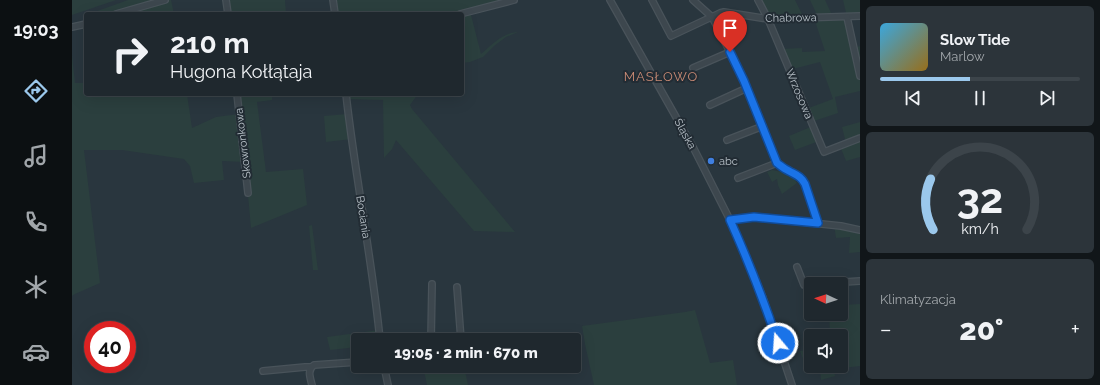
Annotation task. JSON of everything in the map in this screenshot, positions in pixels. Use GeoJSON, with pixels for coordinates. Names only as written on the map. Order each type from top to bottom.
{"type":"FeatureCollection","features":[{"type":"Feature","properties":{"kind":"street"},"geometry":{"type":"LineString","coordinates":[[123,12],[165,0]]}},
{"type":"Feature","properties":{"kind":"street"},"geometry":{"type":"LineString","coordinates":[[226,0],[228,12]]}},
{"type":"Feature","properties":{"kind":"street"},"geometry":{"type":"LineString","coordinates":[[333,0],[335,12]]}},
{"type":"Feature","properties":{"kind":"street"},"geometry":{"type":"LineString","coordinates":[[464,13],[514,0]]}},
{"type":"Feature","properties":{"kind":"street","name":"Śląska"},"geometry":{"type":"LineString","coordinates":[[610,0],[685,132],[730,220],[763,298],[792,385]]}},
{"type":"Feature","properties":{"kind":"street","name":"Chabrowa"},"geometry":{"type":"LineString","coordinates":[[652,0],[671,36],[724,12],[768,19],[860,16]]}},
{"type":"Feature","properties":{"kind":"street"},"geometry":{"type":"LineString","coordinates":[[693,0],[712,17],[747,88],[777,163],[788,171],[795,173],[802,178],[818,223]]}},
{"type":"Feature","properties":{"kind":"street","name":"Wrzosowa"},"geometry":{"type":"LineString","coordinates":[[758,0],[768,19],[824,152],[860,138]]}},
{"type":"Feature","properties":{"kind":"street"},"geometry":{"type":"LineString","coordinates":[[847,17],[860,76]]}},
{"type":"Feature","properties":{"kind":"street"},"geometry":{"type":"LineString","coordinates":[[693,68],[730,52]]}},
{"type":"Feature","properties":{"kind":"street"},"geometry":{"type":"LineString","coordinates":[[710,105],[747,88]]}},
{"type":"Feature","properties":{"kind":"street","name":"Skowronkowa"},"geometry":{"type":"LineString","coordinates":[[237,96],[248,193]]}},
{"type":"Feature","properties":{"kind":"street","name":"Bociania"},"geometry":{"type":"LineString","coordinates":[[346,96],[375,293],[379,333]]}},
{"type":"Feature","properties":{"kind":"street"},"geometry":{"type":"LineString","coordinates":[[727,140],[762,126]]}},
{"type":"Feature","properties":{"kind":"street"},"geometry":{"type":"LineString","coordinates":[[738,178],[777,163]]}},
{"type":"Feature","properties":{"kind":"street"},"geometry":{"type":"LineString","coordinates":[[730,220],[754,217],[818,223],[860,230]]}},
{"type":"Feature","properties":{"kind":"street"},"geometry":{"type":"LineString","coordinates":[[797,267],[804,285]]}},
{"type":"Feature","properties":{"kind":"street"},"geometry":{"type":"LineString","coordinates":[[848,282],[860,281]]}},
{"type":"Feature","properties":{"kind":"street"},"geometry":{"type":"LineString","coordinates":[[431,333],[432,284]]}},
{"type":"Feature","properties":{"kind":"street"},"geometry":{"type":"LineString","coordinates":[[457,288],[460,333]]}},
{"type":"Feature","properties":{"kind":"street"},"geometry":{"type":"LineString","coordinates":[[263,371],[305,367],[311,368],[314,366],[351,363]]}},
{"type":"Feature","properties":{"kind":"street"},"geometry":{"type":"LineString","coordinates":[[311,368],[309,372],[312,385]]}},
{"type":"Feature","properties":{"kind":"street"},"geometry":{"type":"LineString","coordinates":[[385,373],[388,385]]}},
{"type":"Feature","properties":{"kind":"green space"},"geometry":{"type":"Polygon","coordinates":[[[72,0],[116,0],[72,15],[72,0]]]}},
{"type":"Feature","properties":{"kind":"green space"},"geometry":{"type":"Polygon","coordinates":[[[128,0],[171,0],[174,12],[95,12],[128,0]]]}},
{"type":"Feature","properties":{"kind":"green space"},"geometry":{"type":"Polygon","coordinates":[[[226,0],[285,0],[286,12],[228,12],[226,0]]]}},
{"type":"Feature","properties":{"kind":"green space"},"geometry":{"type":"Polygon","coordinates":[[[336,0],[507,0],[470,11],[481,54],[507,34],[518,32],[506,37],[483,57],[464,63],[464,12],[338,12],[336,0]]]}},
{"type":"Feature","properties":{"kind":"green space"},"geometry":{"type":"Polygon","coordinates":[[[758,0],[795,0],[804,18],[768,19],[758,0]]]}},
{"type":"Feature","properties":{"kind":"green space"},"geometry":{"type":"Polygon","coordinates":[[[810,0],[825,0],[833,17],[847,17],[843,0],[860,0],[860,16],[848,17],[854,48],[860,46],[860,60],[857,60],[860,76],[860,91],[835,97],[838,113],[811,122],[806,109],[833,99],[820,62],[789,70],[780,49],[802,48],[802,52],[825,51],[814,18],[818,17],[810,0]]]}},
{"type":"Feature","properties":{"kind":"green space"},"geometry":{"type":"Polygon","coordinates":[[[72,55],[75,83],[84,83],[84,96],[187,96],[192,128],[216,117],[239,114],[237,96],[272,96],[272,100],[257,102],[266,172],[303,169],[307,205],[251,228],[245,162],[222,161],[224,180],[194,183],[190,166],[184,159],[122,150],[84,150],[100,283],[72,296],[72,55]]]}},
{"type":"Feature","properties":{"kind":"green space"},"geometry":{"type":"Polygon","coordinates":[[[346,96],[417,96],[410,105],[412,109],[515,232],[474,231],[396,140],[392,149],[384,158],[383,100],[346,99],[346,96]]]}},
{"type":"Feature","properties":{"kind":"green space"},"geometry":{"type":"Polygon","coordinates":[[[348,114],[352,139],[326,142],[324,116],[348,114]]]}},
{"type":"Feature","properties":{"kind":"green space"},"geometry":{"type":"Polygon","coordinates":[[[860,122],[860,157],[846,161],[840,146],[846,143],[842,127],[860,122]]]}},
{"type":"Feature","properties":{"kind":"green space"},"geometry":{"type":"Polygon","coordinates":[[[813,126],[819,141],[795,150],[789,136],[813,126]]]}},
{"type":"Feature","properties":{"kind":"green space"},"geometry":{"type":"Polygon","coordinates":[[[772,170],[790,175],[797,183],[782,194],[777,179],[772,182],[767,172],[772,170]]]}},
{"type":"Feature","properties":{"kind":"green space"},"geometry":{"type":"Polygon","coordinates":[[[312,225],[318,270],[313,270],[309,226],[312,225]]]}},
{"type":"Feature","properties":{"kind":"green space"},"geometry":{"type":"Polygon","coordinates":[[[834,225],[860,230],[860,252],[849,253],[850,237],[836,238],[834,225]]]}},
{"type":"Feature","properties":{"kind":"green space"},"geometry":{"type":"Polygon","coordinates":[[[860,304],[860,366],[848,367],[848,329],[830,329],[829,321],[848,321],[848,305],[860,304]]]}},
{"type":"Feature","properties":{"kind":"green space"},"geometry":{"type":"Polygon","coordinates":[[[695,310],[710,363],[733,360],[737,385],[594,385],[582,326],[695,310]]]}},
{"type":"Feature","properties":{"kind":"green space"},"geometry":{"type":"Polygon","coordinates":[[[379,330],[379,333],[357,333],[379,330]]]}},
{"type":"Feature","properties":{"kind":"green space"},"geometry":{"type":"Polygon","coordinates":[[[351,334],[351,348],[330,350],[327,337],[351,334]]]}},
{"type":"Feature","properties":{"kind":"green space"},"geometry":{"type":"Polygon","coordinates":[[[804,350],[804,362],[800,351],[804,350]]]}},
{"type":"Feature","properties":{"kind":"green space"},"geometry":{"type":"Polygon","coordinates":[[[424,373],[465,373],[468,385],[427,385],[424,373]]]}},
{"type":"Feature","properties":{"kind":"green space"},"geometry":{"type":"Polygon","coordinates":[[[820,373],[835,373],[835,376],[821,380],[820,373]]]}},
{"type":"Feature","properties":{"kind":"place","name":"abc"},"geometry":{"type":"Point","coordinates":[711,161]}},
{"type":"Feature","properties":{"kind":"district","name":"MASŁOWO"},"geometry":{"type":"Point","coordinates":[661,76]}},
{"type":"Feature","properties":{"kind":"route"},"geometry":{"type":"LineString","coordinates":[[730,52],[744,81],[777,163],[788,171],[795,173],[802,178],[818,223],[754,217],[730,220],[763,298],[778,343]]}}]}
